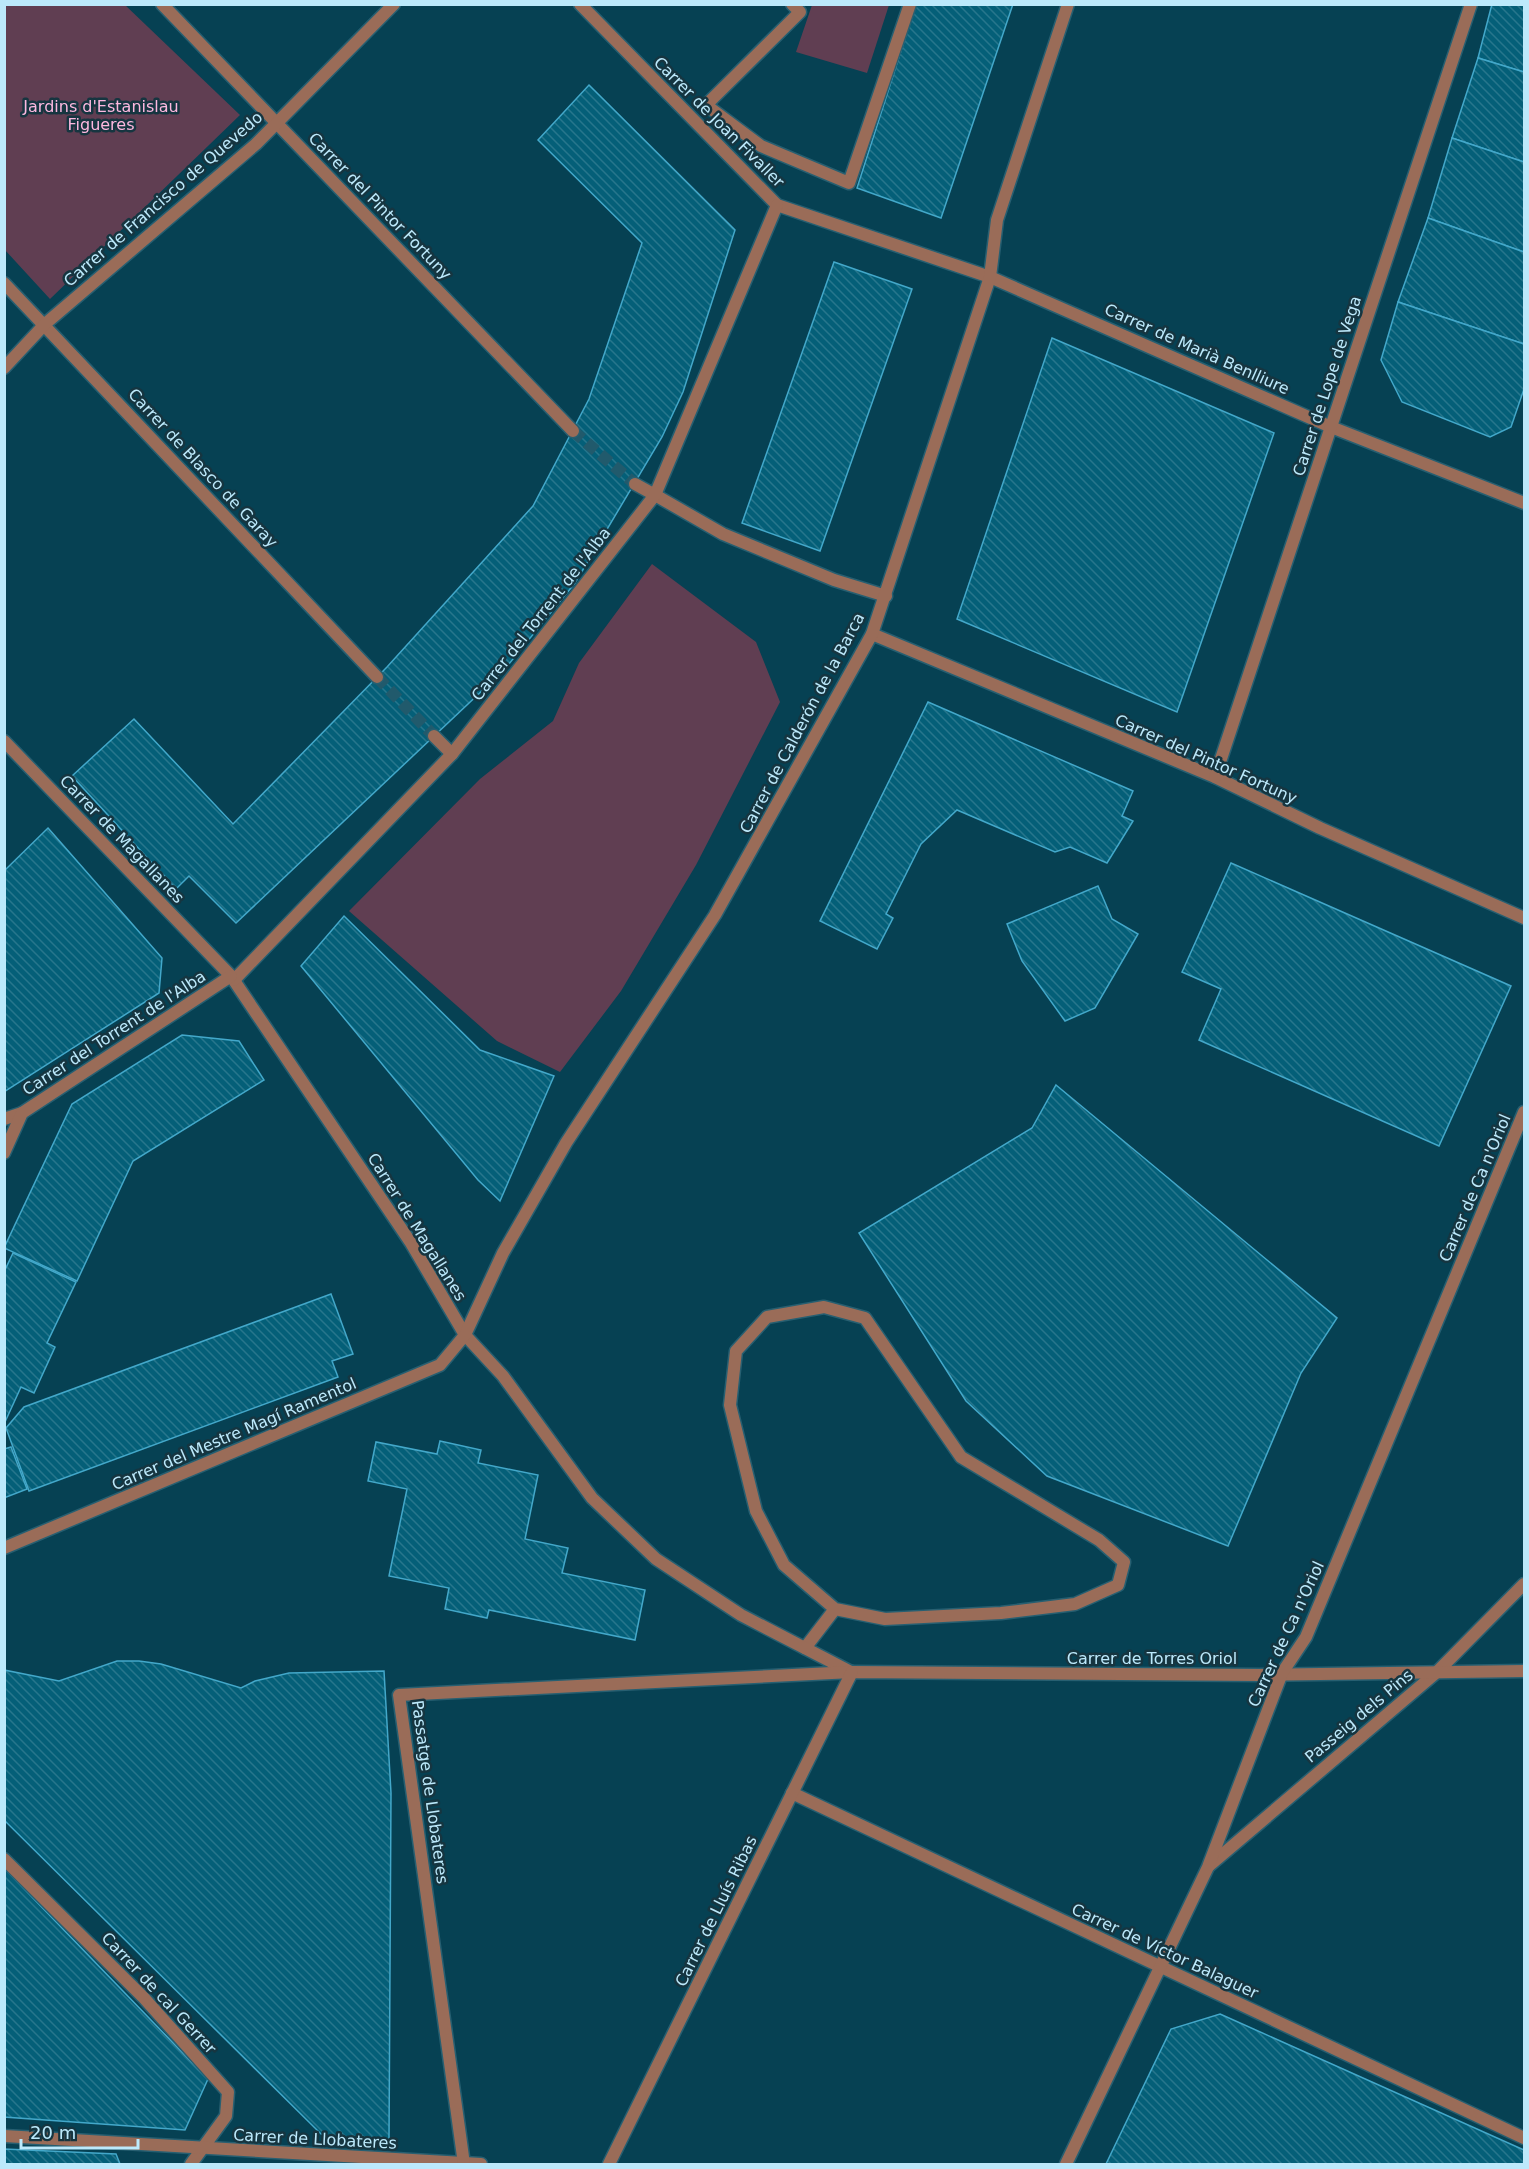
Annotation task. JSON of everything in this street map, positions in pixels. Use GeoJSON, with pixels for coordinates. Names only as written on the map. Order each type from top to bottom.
{"type":"FeatureCollection","features":[{"type":"Feature","properties":{"kind":"street","name":"Carrer del Pintor Fortuny"},"geometry":{"type":"LineString","coordinates":[[162,4],[573,431]]}},
{"type":"Feature","properties":{"kind":"street","name":"Carrer de Francisco de Quevedo"},"geometry":{"type":"LineString","coordinates":[[4,368],[45,324],[256,144],[394,4]]}},
{"type":"Feature","properties":{"kind":"street","name":"Carrer de Joan Fivaller"},"geometry":{"type":"LineString","coordinates":[[580,4],[777,205],[990,277]]}},
{"type":"Feature","properties":{"kind":"street"},"geometry":{"type":"LineString","coordinates":[[792,4],[800,12],[706,105],[760,146],[849,183],[910,4]]}},
{"type":"Feature","properties":{"kind":"street","name":"Carrer de Calderón de la Barca"},"geometry":{"type":"LineString","coordinates":[[465,1335],[503,1253],[562,1150],[715,915],[872,634],[990,277],[997,220],[1068,4]]}},
{"type":"Feature","properties":{"kind":"street","name":"Carrer de Lope de Vega"},"geometry":{"type":"LineString","coordinates":[[1215,777],[1471,4]]}},
{"type":"Feature","properties":{"kind":"street","name":"Carrer del Torrent de l'Alba"},"geometry":{"type":"LineString","coordinates":[[4,1153],[22,1113],[233,978],[452,754],[655,495],[777,205]]}},
{"type":"Feature","properties":{"kind":"street","name":"Carrer de Marià Benlliure"},"geometry":{"type":"LineString","coordinates":[[990,277],[1331,427],[1524,503]]}},
{"type":"Feature","properties":{"kind":"street","name":"Carrer de Blasco de Garay"},"geometry":{"type":"LineString","coordinates":[[4,283],[377,677]]}},
{"type":"Feature","properties":{"kind":"street"},"geometry":{"type":"LineString","coordinates":[[635,484],[723,534],[834,580],[886,596]]}},
{"type":"Feature","properties":{"kind":"street","name":"Carrer del Pintor Fortuny"},"geometry":{"type":"LineString","coordinates":[[872,634],[1215,777],[1320,828],[1524,918]]}},
{"type":"Feature","properties":{"kind":"street"},"geometry":{"type":"LineString","coordinates":[[434,736],[452,754]]}},
{"type":"Feature","properties":{"kind":"street","name":"Carrer de Magallanes"},"geometry":{"type":"LineString","coordinates":[[4,741],[233,978],[411,1242],[465,1335],[503,1376],[592,1498],[656,1559],[741,1615],[852,1672]]}},
{"type":"Feature","properties":{"kind":"street","name":"Carrer de Ca n'Oriol"},"geometry":{"type":"LineString","coordinates":[[1066,2164],[1208,1867],[1282,1673],[1306,1637],[1524,1112]]}},
{"type":"Feature","properties":{"kind":"street"},"geometry":{"type":"LineString","coordinates":[[4,1119],[22,1113]]}},
{"type":"Feature","properties":{"kind":"street"},"geometry":{"type":"LineString","coordinates":[[825,1307],[866,1318],[961,1457],[1099,1540],[1124,1562],[1118,1585],[1075,1604],[1001,1613],[885,1619],[835,1609],[784,1565],[756,1511],[730,1406],[736,1351],[767,1317],[825,1307]]}},
{"type":"Feature","properties":{"kind":"street","name":"Carrer del Mestre Magí Ramentol"},"geometry":{"type":"LineString","coordinates":[[4,1548],[440,1365],[465,1335]]}},
{"type":"Feature","properties":{"kind":"street","name":"Passeig dels Pins"},"geometry":{"type":"LineString","coordinates":[[1208,1867],[1437,1672],[1524,1584]]}},
{"type":"Feature","properties":{"kind":"street"},"geometry":{"type":"LineString","coordinates":[[806,1648],[835,1609]]}},
{"type":"Feature","properties":{"kind":"street","name":"Carrer de Torres Oriol"},"geometry":{"type":"LineString","coordinates":[[852,1672],[1524,1671]]}},
{"type":"Feature","properties":{"kind":"street","name":"Carrer de Lluís Ribas"},"geometry":{"type":"LineString","coordinates":[[609,2164],[852,1672]]}},
{"type":"Feature","properties":{"kind":"street","name":"Passatge de Llobateres"},"geometry":{"type":"LineString","coordinates":[[464,2164],[399,1695],[852,1672]]}},
{"type":"Feature","properties":{"kind":"street","name":"Carrer de Víctor Balaguer"},"geometry":{"type":"LineString","coordinates":[[792,1793],[1524,2138]]}},
{"type":"Feature","properties":{"kind":"street","name":"Carrer de cal Gerrer"},"geometry":{"type":"LineString","coordinates":[[4,1859],[144,1998],[228,2092],[226,2116],[191,2164]]}},
{"type":"Feature","properties":{"kind":"street","name":"Carrer de Llobateres"},"geometry":{"type":"LineString","coordinates":[[4,2136],[481,2164]]}},
{"type":"Feature","properties":{"kind":"green space","name":"Jardins d'Estanislau Figueres"},"geometry":{"type":"Polygon","coordinates":[[[5,4],[125,5],[240,115],[50,299],[5,250],[5,4]]]}},
{"type":"Feature","properties":{"kind":"green space"},"geometry":{"type":"Polygon","coordinates":[[[812,5],[889,5],[867,73],[796,52],[812,5]]]}},
{"type":"Feature","properties":{"kind":"green space"},"geometry":{"type":"Polygon","coordinates":[[[652,564],[756,642],[780,702],[696,865],[621,991],[560,1072],[497,1041],[349,911],[480,779],[553,721],[579,663],[652,564]]]}},
{"type":"Feature","properties":{"kind":"building"},"geometry":{"type":"Polygon","coordinates":[[[916,4],[1013,4],[941,218],[857,188],[916,4]]]}},
{"type":"Feature","properties":{"kind":"building"},"geometry":{"type":"Polygon","coordinates":[[[1492,4],[1524,4],[1524,72],[1478,58],[1492,4]]]}},
{"type":"Feature","properties":{"kind":"building"},"geometry":{"type":"Polygon","coordinates":[[[1478,58],[1524,72],[1524,162],[1452,138],[1478,58]]]}},
{"type":"Feature","properties":{"kind":"building"},"geometry":{"type":"Polygon","coordinates":[[[589,85],[735,230],[683,392],[662,437],[575,583],[504,670],[236,923],[189,876],[176,889],[72,776],[134,719],[233,824],[387,667],[533,506],[589,399],[642,243],[538,140],[589,85]]]}},
{"type":"Feature","properties":{"kind":"building"},"geometry":{"type":"Polygon","coordinates":[[[1452,138],[1524,162],[1524,252],[1428,218],[1452,138]]]}},
{"type":"Feature","properties":{"kind":"building"},"geometry":{"type":"Polygon","coordinates":[[[1428,218],[1524,252],[1524,344],[1398,302],[1428,218]]]}},
{"type":"Feature","properties":{"kind":"building"},"geometry":{"type":"Polygon","coordinates":[[[834,262],[912,289],[820,551],[742,523],[834,262]]]}},
{"type":"Feature","properties":{"kind":"building"},"geometry":{"type":"Polygon","coordinates":[[[1398,302],[1524,344],[1524,389],[1511,427],[1490,437],[1402,402],[1381,360],[1398,302]]]}},
{"type":"Feature","properties":{"kind":"building"},"geometry":{"type":"Polygon","coordinates":[[[1052,338],[1274,433],[1177,712],[957,619],[1052,338]]]}},
{"type":"Feature","properties":{"kind":"building"},"geometry":{"type":"Polygon","coordinates":[[[928,702],[1133,791],[1122,816],[1133,821],[1107,863],[1070,847],[1055,852],[957,810],[921,844],[886,914],[893,918],[877,949],[820,921],[928,702]]]}},
{"type":"Feature","properties":{"kind":"building"},"geometry":{"type":"Polygon","coordinates":[[[48,828],[162,958],[159,993],[4,1092],[4,871],[48,828]]]}},
{"type":"Feature","properties":{"kind":"building"},"geometry":{"type":"Polygon","coordinates":[[[1231,863],[1511,986],[1439,1146],[1199,1040],[1221,989],[1182,972],[1231,863]]]}},
{"type":"Feature","properties":{"kind":"building"},"geometry":{"type":"Polygon","coordinates":[[[1098,886],[1112,919],[1138,934],[1095,1008],[1065,1021],[1022,961],[1007,924],[1098,886]]]}},
{"type":"Feature","properties":{"kind":"building"},"geometry":{"type":"Polygon","coordinates":[[[344,916],[480,1050],[554,1076],[500,1201],[478,1180],[301,966],[344,916]]]}},
{"type":"Feature","properties":{"kind":"building"},"geometry":{"type":"Polygon","coordinates":[[[182,1035],[239,1041],[264,1080],[133,1161],[77,1281],[4,1248],[72,1104],[182,1035]]]}},
{"type":"Feature","properties":{"kind":"building"},"geometry":{"type":"Polygon","coordinates":[[[1056,1085],[1337,1318],[1301,1373],[1228,1546],[1047,1476],[966,1401],[859,1233],[1032,1128],[1056,1085]]]}},
{"type":"Feature","properties":{"kind":"building"},"geometry":{"type":"Polygon","coordinates":[[[13,1253],[76,1282],[47,1343],[55,1347],[34,1393],[21,1387],[5,1422],[4,1272],[13,1253]]]}},
{"type":"Feature","properties":{"kind":"building"},"geometry":{"type":"Polygon","coordinates":[[[331,1294],[353,1354],[332,1361],[338,1377],[29,1491],[6,1428],[24,1407],[331,1294]]]}},
{"type":"Feature","properties":{"kind":"building"},"geometry":{"type":"Polygon","coordinates":[[[440,1441],[481,1450],[478,1463],[538,1475],[525,1539],[568,1548],[562,1573],[645,1590],[635,1640],[489,1610],[487,1618],[445,1609],[449,1588],[389,1576],[407,1489],[368,1481],[376,1442],[437,1454],[440,1441]]]}},
{"type":"Feature","properties":{"kind":"building"},"geometry":{"type":"Polygon","coordinates":[[[11,1447],[27,1489],[4,1498],[4,1449],[11,1447]]]}},
{"type":"Feature","properties":{"kind":"building"},"geometry":{"type":"Polygon","coordinates":[[[117,1661],[161,1664],[241,1688],[255,1681],[289,1673],[384,1671],[391,1793],[389,2142],[338,2143],[321,2134],[4,1820],[4,1670],[59,1681],[117,1661]]]}},
{"type":"Feature","properties":{"kind":"building"},"geometry":{"type":"Polygon","coordinates":[[[4,1868],[208,2079],[185,2130],[4,2117],[4,1868]]]}},
{"type":"Feature","properties":{"kind":"building"},"geometry":{"type":"Polygon","coordinates":[[[1220,2014],[1524,2150],[1524,2164],[1106,2164],[1171,2029],[1220,2014]]]}},
{"type":"Feature","properties":{"kind":"building"},"geometry":{"type":"Polygon","coordinates":[[[4,2149],[116,2154],[120,2164],[4,2164],[4,2149]]]}},
{"type":"Feature","properties":{"kind":"tunnel"},"geometry":{"type":"LineString","coordinates":[[573,431],[635,484]]}},
{"type":"Feature","properties":{"kind":"tunnel"},"geometry":{"type":"LineString","coordinates":[[377,677],[434,736]]}}]}
